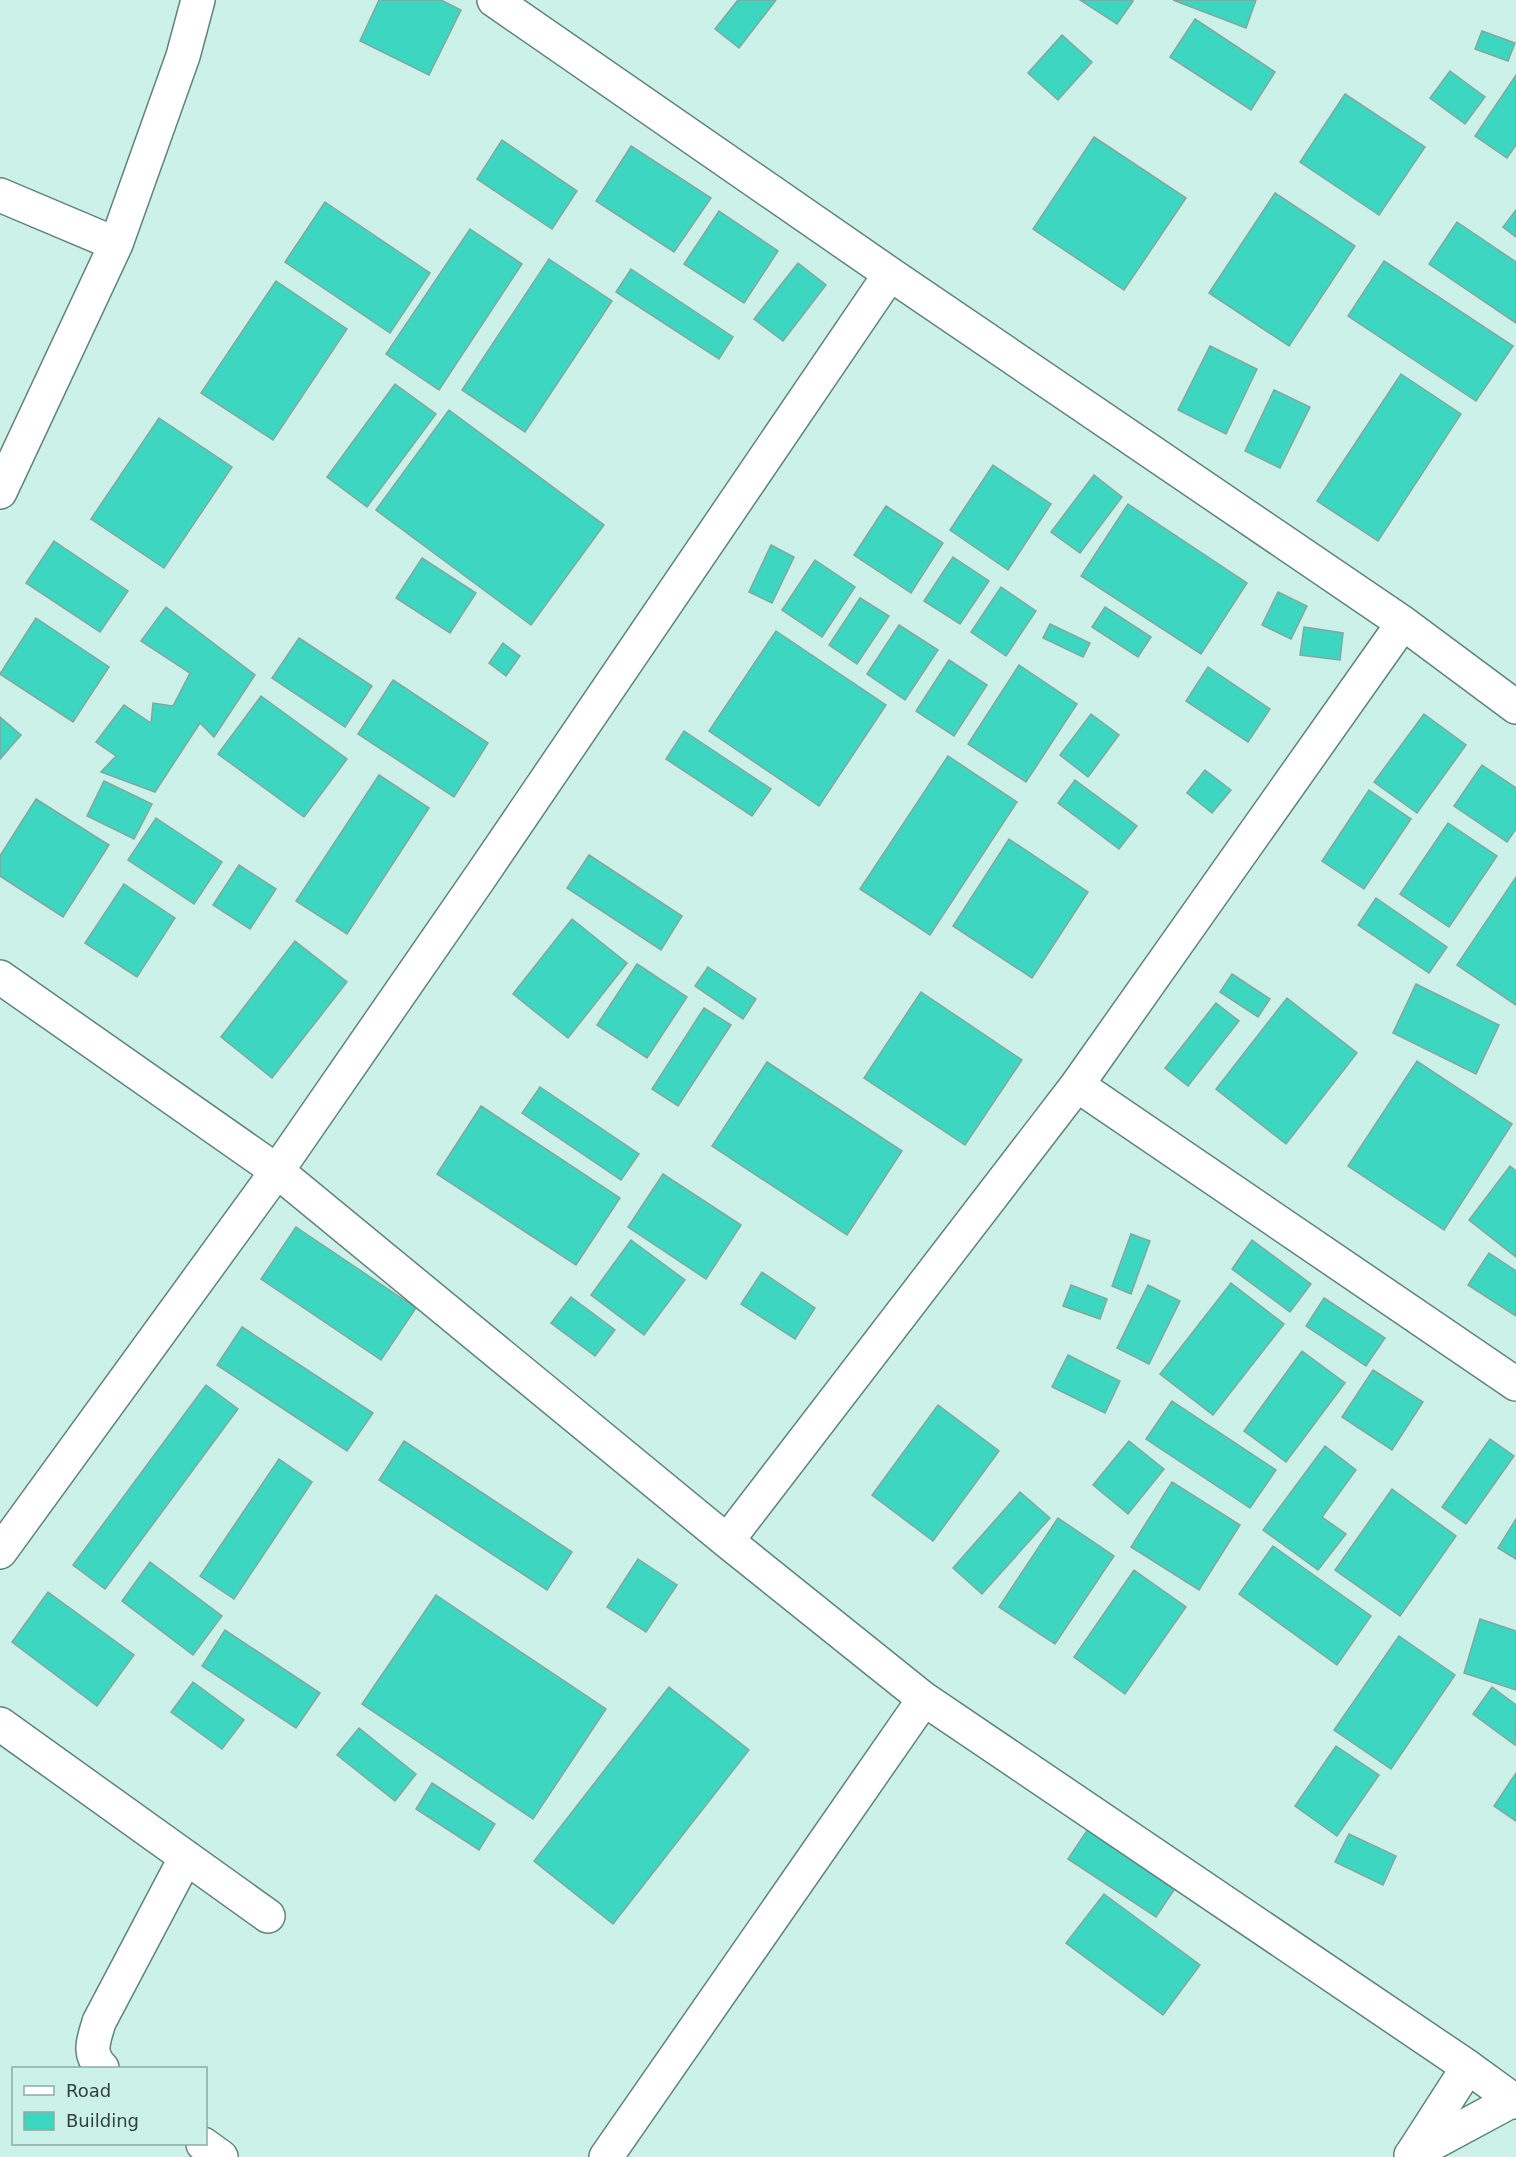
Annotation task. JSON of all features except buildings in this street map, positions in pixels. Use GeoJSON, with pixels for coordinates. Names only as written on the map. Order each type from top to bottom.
{"type":"FeatureCollection","features":[{"type":"Feature","properties":{"kind":"street"},"geometry":{"type":"LineString","coordinates":[[2,482],[116,244],[183,56],[198,0]]}},
{"type":"Feature","properties":{"kind":"street"},"geometry":{"type":"LineString","coordinates":[[494,0],[890,274],[1403,623],[1516,707]]}},
{"type":"Feature","properties":{"kind":"street"},"geometry":{"type":"LineString","coordinates":[[0,195],[116,244]]}},
{"type":"Feature","properties":{"kind":"street"},"geometry":{"type":"LineString","coordinates":[[0,1552],[277,1171],[483,873],[890,274]]}},
{"type":"Feature","properties":{"kind":"street"},"geometry":{"type":"LineString","coordinates":[[727,1541],[1077,1085],[1403,623]]}},
{"type":"Feature","properties":{"kind":"street"},"geometry":{"type":"LineString","coordinates":[[0,977],[277,1171],[727,1541],[924,1699],[1515,2101],[1410,2156]]}},
{"type":"Feature","properties":{"kind":"street"},"geometry":{"type":"LineString","coordinates":[[1077,1085],[1516,1384]]}},
{"type":"Feature","properties":{"kind":"street"},"geometry":{"type":"LineString","coordinates":[[606,2157],[924,1699]]}},
{"type":"Feature","properties":{"kind":"street"},"geometry":{"type":"LineString","coordinates":[[0,1724],[267,1916]]}},
{"type":"Feature","properties":{"kind":"street"},"geometry":{"type":"LineString","coordinates":[[101,2067],[95,2061],[92,2049],[99,2022],[186,1857]]}},
{"type":"Feature","properties":{"kind":"street"},"geometry":{"type":"LineString","coordinates":[[1410,2156],[1468,2067]]}},
{"type":"Feature","properties":{"kind":"street"},"geometry":{"type":"LineString","coordinates":[[204,2145],[221,2157]]}}]}
